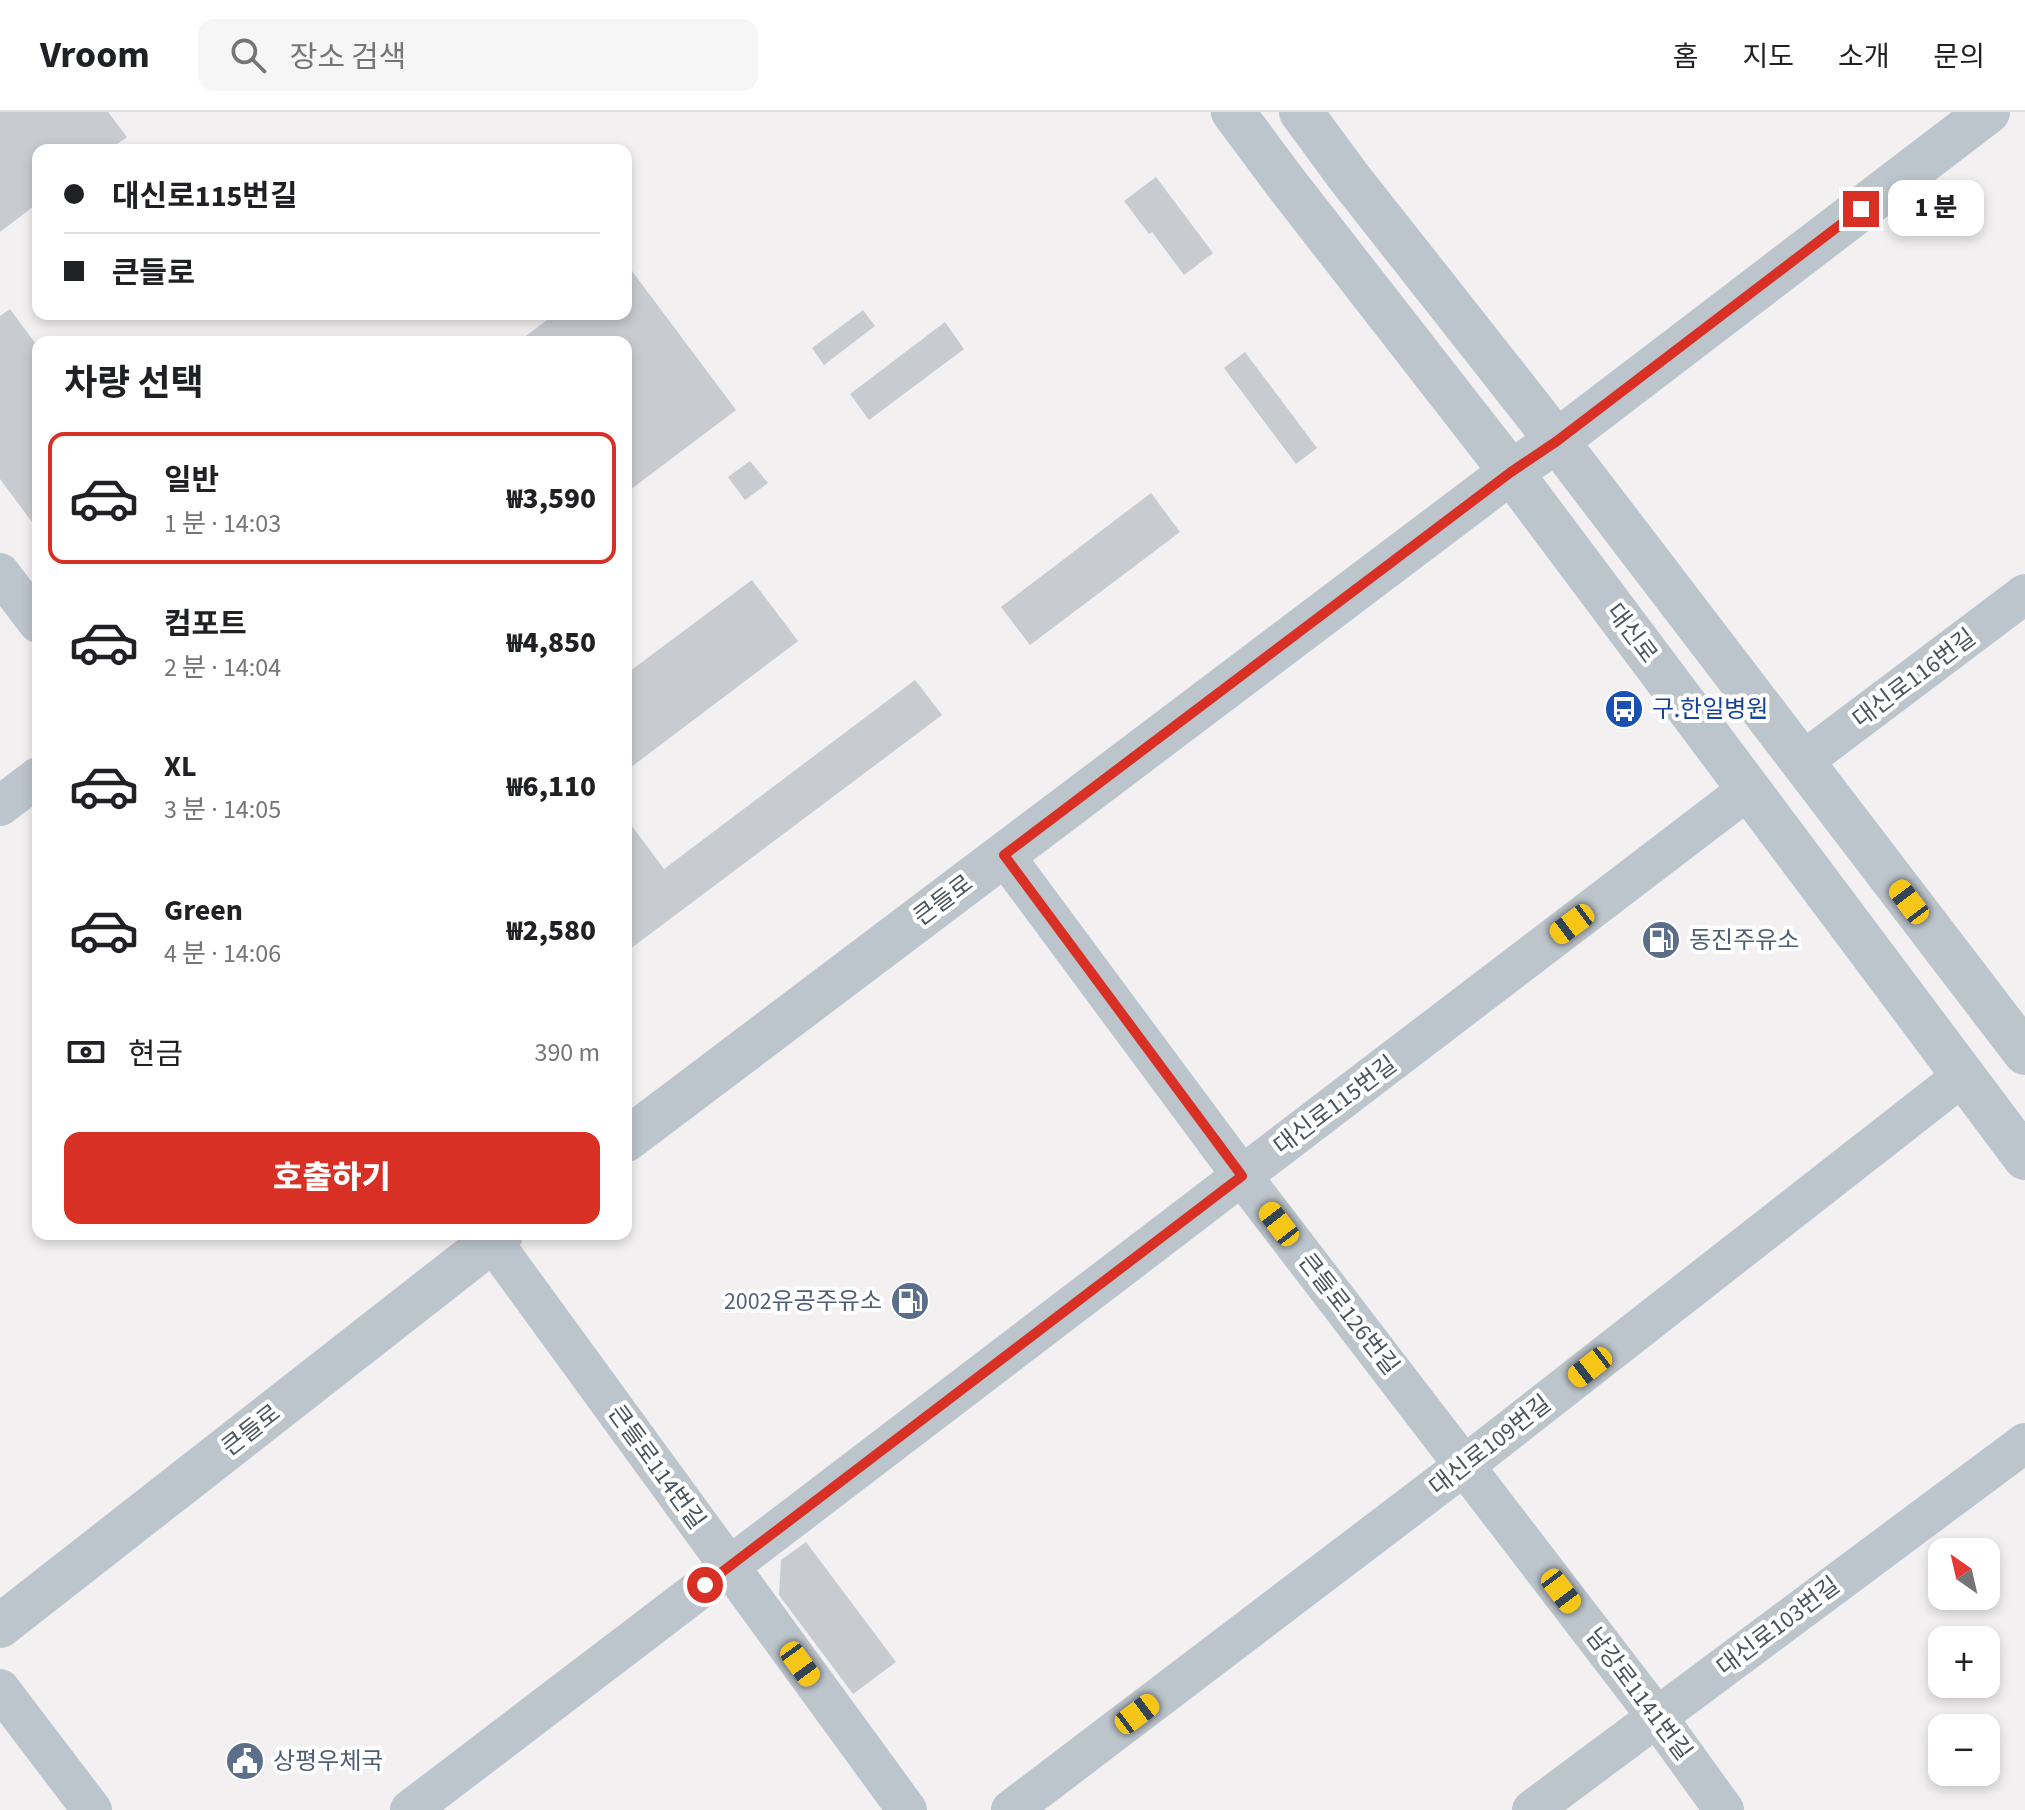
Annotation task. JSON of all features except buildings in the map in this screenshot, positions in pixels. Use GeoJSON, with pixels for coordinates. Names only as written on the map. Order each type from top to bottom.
{"type":"FeatureCollection","features":[{"type":"Feature","properties":{"kind":"street","name":"대신로"},"geometry":{"type":"LineString","coordinates":[[1233,112],[1511,472],[2025,1158]]}},
{"type":"Feature","properties":{"kind":"street"},"geometry":{"type":"LineString","coordinates":[[1301,112],[2022,1044]]}},
{"type":"Feature","properties":{"kind":"street","name":"큰들로"},"geometry":{"type":"LineString","coordinates":[[632,1135],[1511,472],[1557,441],[1988,112]]}},
{"type":"Feature","properties":{"kind":"street"},"geometry":{"type":"LineString","coordinates":[[0,573],[32,615]]}},
{"type":"Feature","properties":{"kind":"street","name":"대신로116번길"},"geometry":{"type":"LineString","coordinates":[[1802,762],[2025,594]]}},
{"type":"Feature","properties":{"kind":"street"},"geometry":{"type":"LineString","coordinates":[[0,806],[32,782]]}},
{"type":"Feature","properties":{"kind":"street","name":"대신로115번길"},"geometry":{"type":"LineString","coordinates":[[410,1810],[1749,789]]}},
{"type":"Feature","properties":{"kind":"street","name":"큰들로126번길"},"geometry":{"type":"LineString","coordinates":[[1004,855],[1242,1176],[1465,1465]]}},
{"type":"Feature","properties":{"kind":"street","name":"대신로109번길"},"geometry":{"type":"LineString","coordinates":[[1011,1810],[1465,1465],[1964,1075]]}},
{"type":"Feature","properties":{"kind":"street","name":"큰들로"},"geometry":{"type":"LineString","coordinates":[[0,1626],[488,1240]]}},
{"type":"Feature","properties":{"kind":"street","name":"큰들로114번길"},"geometry":{"type":"LineString","coordinates":[[496,1240],[907,1810]]}},
{"type":"Feature","properties":{"kind":"street","name":"대신로103번길"},"geometry":{"type":"LineString","coordinates":[[1532,1810],[2025,1443]]}},
{"type":"Feature","properties":{"kind":"street","name":"남강로1141번길"},"geometry":{"type":"LineString","coordinates":[[1465,1465],[1724,1810]]}},
{"type":"Feature","properties":{"kind":"street"},"geometry":{"type":"LineString","coordinates":[[0,1689],[92,1810]]}},
{"type":"Feature","properties":{"kind":"place","name":"구.한일병원"},"geometry":{"type":"Point","coordinates":[1624,709]}},
{"type":"Feature","properties":{"kind":"place","name":"동진주유소"},"geometry":{"type":"Point","coordinates":[1661,940]}},
{"type":"Feature","properties":{"kind":"place","name":"2002유공주유소"},"geometry":{"type":"Point","coordinates":[910,1301]}},
{"type":"Feature","properties":{"kind":"place","name":"상평우체국"},"geometry":{"type":"Point","coordinates":[245,1761]}},
{"type":"Feature","properties":{"kind":"route"},"geometry":{"type":"LineString","coordinates":[[705,1585],[1242,1176],[1004,855],[1861,209]]}}]}
